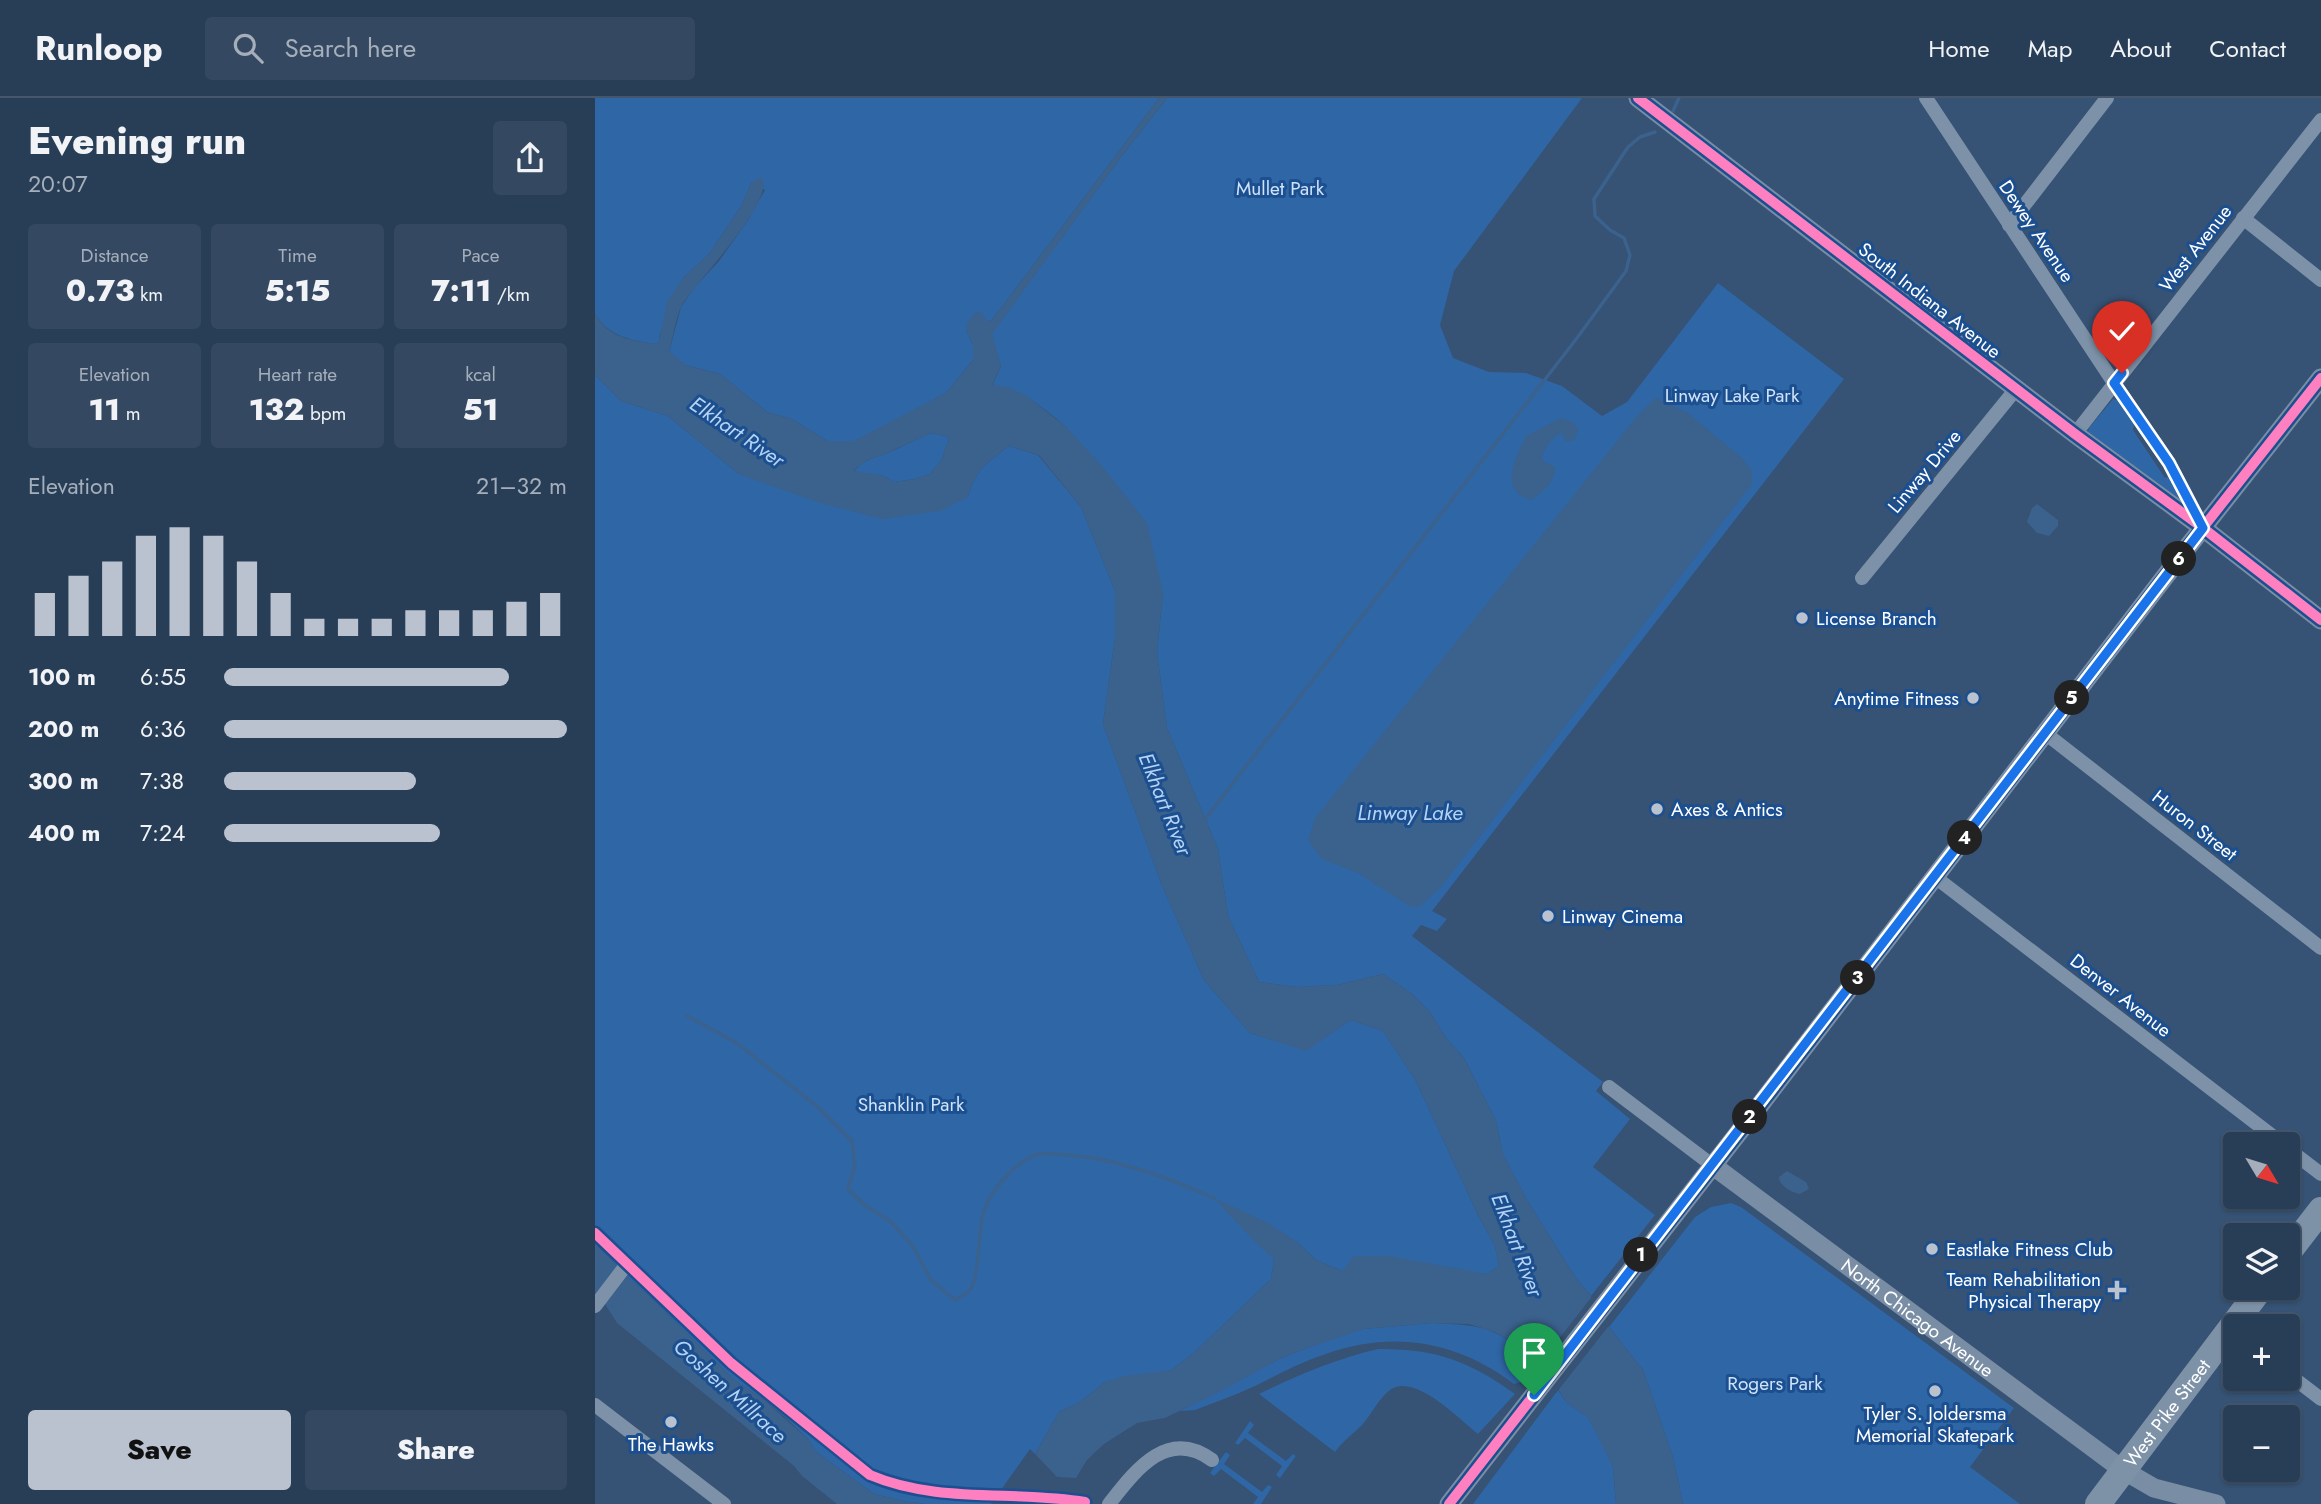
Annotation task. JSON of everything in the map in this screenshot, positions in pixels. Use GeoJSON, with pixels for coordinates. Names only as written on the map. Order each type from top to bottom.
{"type":"FeatureCollection","features":[{"type":"Feature","properties":{"kind":"highway"},"geometry":{"type":"LineString","coordinates":[[2300,1237],[2321,1210]]}},
{"type":"Feature","properties":{"kind":"highway","name":"West Pike Street"},"geometry":{"type":"LineString","coordinates":[[2098,1504],[2223,1342]]}},
{"type":"Feature","properties":{"kind":"street","name":"South Indiana Avenue"},"geometry":{"type":"LineString","coordinates":[[1638,98],[2321,620]]}},
{"type":"Feature","properties":{"kind":"street","name":"Dewey Avenue"},"geometry":{"type":"LineString","coordinates":[[1926,98],[2169,463],[2203,528]]}},
{"type":"Feature","properties":{"kind":"street"},"geometry":{"type":"LineString","coordinates":[[2009,225],[2106,98]]}},
{"type":"Feature","properties":{"kind":"street","name":"West Avenue"},"geometry":{"type":"LineString","coordinates":[[2075,434],[2321,120]]}},
{"type":"Feature","properties":{"kind":"street"},"geometry":{"type":"LineString","coordinates":[[2243,218],[2321,280]]}},
{"type":"Feature","properties":{"kind":"street"},"geometry":{"type":"LineString","coordinates":[[1449,1504],[2203,528],[2318,387]]}},
{"type":"Feature","properties":{"kind":"street","name":"Linway Drive"},"geometry":{"type":"LineString","coordinates":[[1862,578],[2016,389]]}},
{"type":"Feature","properties":{"kind":"street","name":"Huron Street"},"geometry":{"type":"LineString","coordinates":[[2045,733],[2321,948]]}},
{"type":"Feature","properties":{"kind":"street","name":"Denver Avenue"},"geometry":{"type":"LineString","coordinates":[[1935,877],[2267,1132]]}},
{"type":"Feature","properties":{"kind":"street"},"geometry":{"type":"LineString","coordinates":[[1609,1087],[1712,1165]]}},
{"type":"Feature","properties":{"kind":"street"},"geometry":{"type":"LineString","coordinates":[[2300,1158],[2321,1174]]}},
{"type":"Feature","properties":{"kind":"street","name":"North Chicago Avenue"},"geometry":{"type":"LineString","coordinates":[[1712,1165],[2123,1471],[2154,1488],[2216,1504]]}},
{"type":"Feature","properties":{"kind":"street"},"geometry":{"type":"LineString","coordinates":[[596,1304],[625,1267]]}},
{"type":"Feature","properties":{"kind":"street"},"geometry":{"type":"LineString","coordinates":[[2300,1383],[2321,1399]]}},
{"type":"Feature","properties":{"kind":"street"},"geometry":{"type":"LineString","coordinates":[[595,1405],[724,1504]]}},
{"type":"Feature","properties":{"kind":"street"},"geometry":{"type":"LineString","coordinates":[[1109,1504],[1147,1460],[1177,1448],[1189,1447],[1201,1451],[1212,1460]]}},
{"type":"Feature","properties":{"kind":"green space"},"geometry":{"type":"Polygon","coordinates":[[[595,98],[1159,98],[992,320],[966,330],[973,345],[973,360],[946,393],[854,442],[827,441],[792,419],[767,412],[720,374],[685,365],[669,352],[681,307],[719,261],[765,190],[752,182],[740,208],[709,254],[683,278],[659,342],[655,344],[621,336],[601,322],[595,314],[595,98]]]}},
{"type":"Feature","properties":{"kind":"green space"},"geometry":{"type":"Polygon","coordinates":[[[1167,98],[1582,98],[1454,271],[1440,325],[1453,358],[1489,372],[1526,373],[1562,386],[1602,416],[1627,402],[1718,283],[1844,379],[1432,911],[1447,919],[1437,931],[1421,925],[1412,936],[1603,1082],[1596,1091],[1630,1119],[1593,1167],[1655,1215],[1591,1296],[1575,1277],[1527,1200],[1503,1155],[1496,1121],[1464,1058],[1446,1038],[1430,1012],[1412,994],[1383,974],[1337,985],[1297,987],[1259,982],[1228,916],[1218,849],[1167,728],[1157,653],[1163,593],[1066,427],[1041,406],[1022,395],[992,386],[1001,366],[991,334],[1167,98]]]}},
{"type":"Feature","properties":{"kind":"green space","name":"Shanklin Park"},"geometry":{"type":"Polygon","coordinates":[[[595,375],[621,401],[668,416],[739,474],[968,497],[978,473],[1009,446],[1038,455],[1081,507],[1115,591],[1115,638],[1103,724],[1163,888],[1204,980],[1250,1033],[1306,1050],[1351,1020],[1383,1031],[1415,1079],[1495,1246],[1499,1266],[1487,1274],[1342,1271],[1316,1260],[1298,1243],[1270,1225],[1274,1259],[1271,1279],[1196,1351],[1172,1370],[1105,1382],[1080,1402],[1059,1412],[1035,1454],[1030,1449],[991,1504],[926,1504],[874,1494],[815,1451],[809,1440],[786,1418],[733,1379],[623,1273],[595,1242],[595,375]]]}},
{"type":"Feature","properties":{"kind":"green space"},"geometry":{"type":"Polygon","coordinates":[[[2113,399],[2117,400],[2134,425],[2133,430],[2165,478],[2171,475],[2182,501],[2088,432],[2113,399]]]}},
{"type":"Feature","properties":{"kind":"green space"},"geometry":{"type":"Polygon","coordinates":[[[932,433],[949,439],[941,461],[930,474],[894,482],[884,476],[854,472],[865,462],[932,433]]]}},
{"type":"Feature","properties":{"kind":"green space","name":"Rogers Park"},"geometry":{"type":"Polygon","coordinates":[[[1731,1203],[1741,1207],[2014,1408],[1970,1467],[2020,1504],[1683,1504],[1673,1457],[1643,1370],[1609,1327],[1695,1217],[1711,1207],[1731,1203]]]}},
{"type":"Feature","properties":{"kind":"green space"},"geometry":{"type":"Polygon","coordinates":[[[1431,1323],[1489,1330],[1512,1342],[1537,1364],[1524,1381],[1514,1384],[1469,1357],[1446,1349],[1398,1342],[1374,1343],[1323,1355],[1195,1410],[1180,1411],[1281,1358],[1336,1337],[1363,1329],[1431,1323]]]}},
{"type":"Feature","properties":{"kind":"green space"},"geometry":{"type":"Polygon","coordinates":[[[1378,1349],[1416,1351],[1450,1359],[1482,1373],[1515,1394],[1478,1434],[1423,1392],[1400,1386],[1386,1394],[1362,1425],[1335,1452],[1259,1394],[1317,1368],[1378,1349]]]}},
{"type":"Feature","properties":{"kind":"green space"},"geometry":{"type":"Polygon","coordinates":[[[1558,1390],[1567,1403],[1588,1417],[1600,1439],[1613,1467],[1616,1504],[1473,1504],[1558,1390]]]}},
{"type":"Feature","properties":{"kind":"green space"},"geometry":{"type":"Polygon","coordinates":[[[1250,1421],[1254,1425],[1248,1433],[1286,1461],[1293,1454],[1296,1456],[1280,1478],[1276,1475],[1282,1466],[1245,1438],[1238,1445],[1235,1443],[1250,1421]]]}},
{"type":"Feature","properties":{"kind":"green space"},"geometry":{"type":"Polygon","coordinates":[[[1226,1452],[1230,1455],[1224,1464],[1262,1492],[1268,1485],[1272,1487],[1261,1504],[1253,1504],[1258,1497],[1221,1469],[1214,1476],[1210,1473],[1226,1452]]]}},
{"type":"Feature","properties":{"kind":"water","name":"Elkhart River"},"geometry":{"type":"Polygon","coordinates":[[[1159,98],[1167,98],[992,334],[1001,366],[992,385],[1007,387],[1027,396],[1066,427],[1102,466],[1147,523],[1163,593],[1157,653],[1167,728],[1218,849],[1228,916],[1259,982],[1297,987],[1337,985],[1383,974],[1412,994],[1430,1012],[1446,1038],[1464,1058],[1496,1121],[1503,1155],[1527,1200],[1575,1277],[1591,1296],[1601,1317],[1643,1370],[1673,1457],[1683,1504],[1616,1504],[1613,1467],[1588,1417],[1567,1403],[1552,1380],[1516,1344],[1495,1332],[1469,1324],[1431,1323],[1363,1329],[1281,1358],[1165,1418],[1137,1423],[1104,1444],[1087,1460],[1076,1478],[1057,1477],[1035,1454],[1059,1412],[1080,1402],[1105,1382],[1124,1376],[1172,1370],[1196,1351],[1271,1279],[1274,1259],[1214,1198],[1270,1224],[1298,1243],[1316,1260],[1342,1271],[1354,1256],[1389,1256],[1487,1274],[1499,1266],[1495,1246],[1415,1079],[1383,1031],[1351,1020],[1306,1051],[1250,1033],[1204,980],[1163,888],[1103,724],[1115,638],[1115,591],[1081,507],[1039,455],[1009,446],[978,473],[968,497],[940,511],[882,519],[817,502],[739,474],[668,416],[621,401],[595,375],[595,314],[607,328],[621,337],[655,344],[659,342],[667,302],[683,278],[709,254],[740,208],[752,182],[761,177],[763,188],[747,221],[682,305],[669,351],[685,365],[720,374],[767,412],[792,419],[827,441],[854,441],[946,393],[973,360],[973,345],[966,330],[968,321],[976,312],[982,313],[987,322],[992,320],[1159,98]],[[932,433],[926,435],[866,461],[854,471],[884,476],[894,482],[930,474],[941,461],[949,439],[932,433]]]}},
{"type":"Feature","properties":{"kind":"water","name":"Linway Lake"},"geometry":{"type":"Polygon","coordinates":[[[1656,398],[1688,413],[1742,458],[1752,471],[1752,484],[1440,888],[1419,907],[1411,907],[1358,873],[1322,859],[1308,840],[1315,818],[1638,415],[1656,398]]]}},
{"type":"Feature","properties":{"kind":"water"},"geometry":{"type":"Polygon","coordinates":[[[1561,418],[1573,422],[1578,430],[1574,440],[1566,442],[1562,433],[1554,437],[1549,444],[1541,460],[1555,467],[1553,478],[1531,500],[1514,488],[1514,463],[1526,436],[1561,418]]]}},
{"type":"Feature","properties":{"kind":"water"},"geometry":{"type":"Polygon","coordinates":[[[2037,504],[2058,520],[2058,526],[2049,536],[2037,533],[2027,522],[2032,508],[2037,504]]]}},
{"type":"Feature","properties":{"kind":"water"},"geometry":{"type":"Polygon","coordinates":[[[1787,1171],[1806,1182],[1809,1189],[1800,1194],[1786,1188],[1779,1177],[1787,1171]]]}},
{"type":"Feature","properties":{"kind":"water","name":"Goshen Millrace"},"geometry":{"type":"Polygon","coordinates":[[[595,1242],[623,1273],[733,1379],[764,1400],[809,1440],[815,1451],[874,1494],[926,1504],[837,1504],[617,1323],[605,1304],[595,1298],[595,1242]]]}},
{"type":"Feature","properties":{"kind":"pier"},"geometry":{"type":"Polygon","coordinates":[[[1594,1294],[1611,1323],[1556,1393],[1536,1368],[1594,1294]]]}},
{"type":"Feature","properties":{"kind":"waterway"},"geometry":{"type":"LineString","coordinates":[[1673,111],[1679,98]]}},
{"type":"Feature","properties":{"kind":"waterway"},"geometry":{"type":"LineString","coordinates":[[1203,822],[1626,271],[1630,255],[1624,238],[1595,216],[1594,199],[1628,147],[1640,137],[1655,132]]}},
{"type":"Feature","properties":{"kind":"waterway"},"geometry":{"type":"LineString","coordinates":[[687,1016],[737,1043],[819,1108],[852,1141],[855,1165],[848,1189],[864,1205],[890,1221],[912,1245],[931,1280],[955,1300],[968,1292],[975,1278],[981,1222],[991,1196],[1005,1178],[1030,1157],[1055,1154],[1116,1163],[1176,1182],[1214,1198]]}},
{"type":"Feature","properties":{"kind":"cycle path"},"geometry":{"type":"LineString","coordinates":[[1638,98],[2321,620]]}},
{"type":"Feature","properties":{"kind":"cycle path"},"geometry":{"type":"LineString","coordinates":[[1449,1504],[2321,378]]}},
{"type":"Feature","properties":{"kind":"cycle path"},"geometry":{"type":"LineString","coordinates":[[595,1233],[731,1363],[870,1475],[922,1490],[1085,1502]]}},
{"type":"Feature","properties":{"kind":"place","name":"License Branch"},"geometry":{"type":"Point","coordinates":[1802,618]}},
{"type":"Feature","properties":{"kind":"place","name":"Anytime Fitness"},"geometry":{"type":"Point","coordinates":[1973,698]}},
{"type":"Feature","properties":{"kind":"place","name":"Axes & Antics"},"geometry":{"type":"Point","coordinates":[1657,809]}},
{"type":"Feature","properties":{"kind":"place","name":"Linway Cinema"},"geometry":{"type":"Point","coordinates":[1548,916]}},
{"type":"Feature","properties":{"kind":"place","name":"Eastlake Fitness Club"},"geometry":{"type":"Point","coordinates":[1932,1249]}},
{"type":"Feature","properties":{"kind":"place","name":"Team Rehabilitation Physical Therapy"},"geometry":{"type":"Point","coordinates":[2117,1290]}},
{"type":"Feature","properties":{"kind":"place","name":"Tyler S. Joldersma Memorial Skatepark"},"geometry":{"type":"Point","coordinates":[1935,1391]}},
{"type":"Feature","properties":{"kind":"place","name":"The Hawks"},"geometry":{"type":"Point","coordinates":[671,1422]}},
{"type":"Feature","properties":{"kind":"route"},"geometry":{"type":"LineString","coordinates":[[1534,1395],[2203,528],[2169,463],[2114,383],[2122,373]]}},
{"type":"Feature","properties":{"kind":"park label","name":"Mullet Park"},"geometry":{"type":"Point","coordinates":[1280,188]}},
{"type":"Feature","properties":{"kind":"park label","name":"Linway Lake Park"},"geometry":{"type":"Point","coordinates":[1732,395]}}]}
